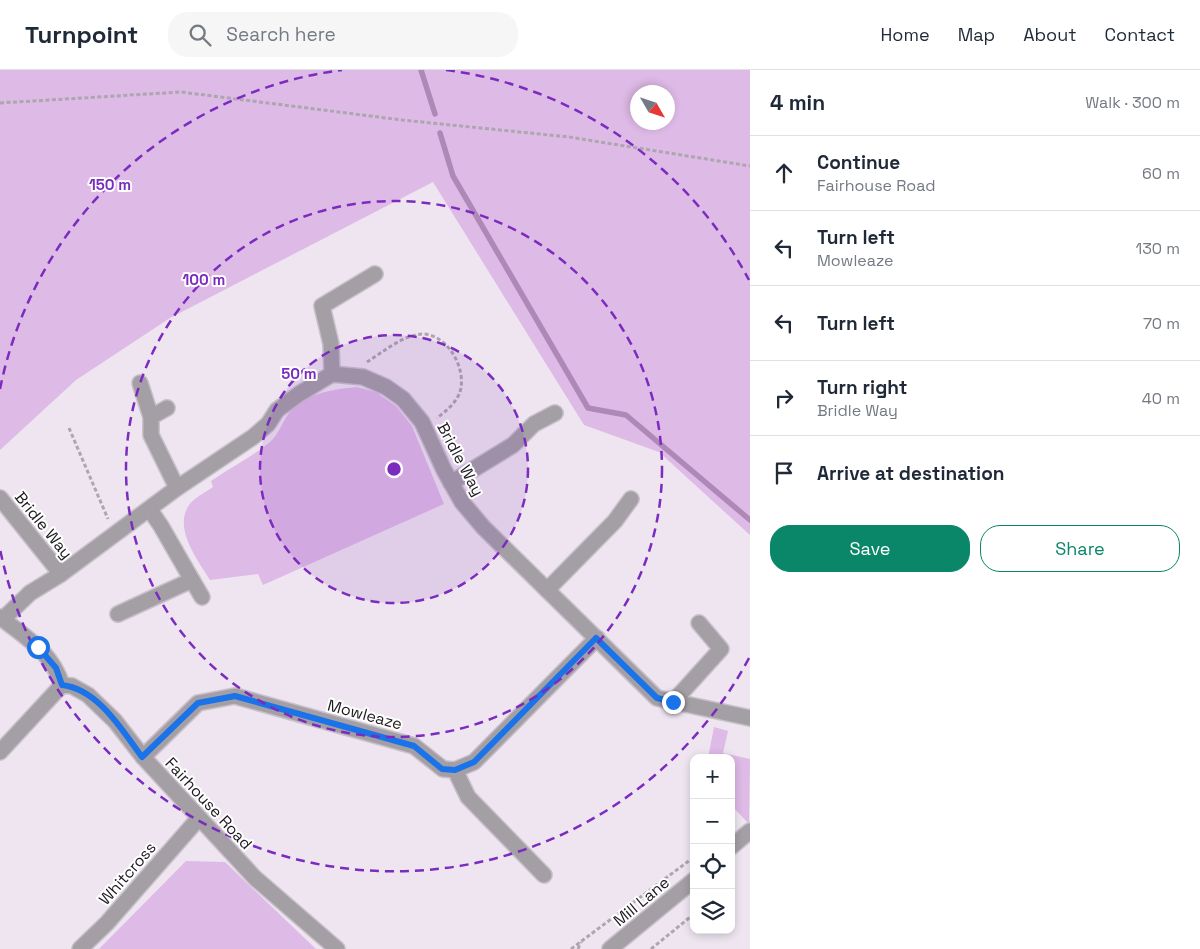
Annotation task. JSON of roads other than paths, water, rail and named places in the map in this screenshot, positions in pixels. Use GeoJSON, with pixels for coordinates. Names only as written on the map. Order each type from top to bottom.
{"type":"FeatureCollection","features":[{"type":"Feature","properties":{"kind":"street"},"geometry":{"type":"LineString","coordinates":[[332,374],[331,344],[322,306],[374,274]]}},
{"type":"Feature","properties":{"kind":"street","name":"Bridle Way"},"geometry":{"type":"LineString","coordinates":[[2,618],[30,593],[62,574],[177,488],[253,437],[268,424],[278,410],[299,394],[332,374],[357,377],[386,387],[416,413],[462,502],[483,527],[657,698],[750,718]]}},
{"type":"Feature","properties":{"kind":"street"},"geometry":{"type":"LineString","coordinates":[[140,383],[150,417],[151,435],[177,488]]}},
{"type":"Feature","properties":{"kind":"street"},"geometry":{"type":"LineString","coordinates":[[150,417],[167,408]]}},
{"type":"Feature","properties":{"kind":"street"},"geometry":{"type":"LineString","coordinates":[[451,483],[513,445],[534,424],[556,413]]}},
{"type":"Feature","properties":{"kind":"street","name":"Bridle Way"},"geometry":{"type":"LineString","coordinates":[[0,498],[62,574]]}},
{"type":"Feature","properties":{"kind":"street"},"geometry":{"type":"LineString","coordinates":[[548,590],[615,521],[631,500]]}},
{"type":"Feature","properties":{"kind":"street"},"geometry":{"type":"LineString","coordinates":[[150,510],[202,597]]}},
{"type":"Feature","properties":{"kind":"street"},"geometry":{"type":"LineString","coordinates":[[118,614],[192,580]]}},
{"type":"Feature","properties":{"kind":"street"},"geometry":{"type":"LineString","coordinates":[[0,752],[62,685],[56,668],[38,647],[2,618]]}},
{"type":"Feature","properties":{"kind":"street"},"geometry":{"type":"LineString","coordinates":[[673,702],[721,649],[698,623]]}},
{"type":"Feature","properties":{"kind":"street"},"geometry":{"type":"LineString","coordinates":[[544,874],[468,797],[455,770],[474,762],[596,638]]}},
{"type":"Feature","properties":{"kind":"street","name":"Fairhouse Road"},"geometry":{"type":"LineString","coordinates":[[62,685],[72,686],[88,695],[115,721],[142,757],[255,878],[337,949]]}},
{"type":"Feature","properties":{"kind":"street","name":"Mowleaze"},"geometry":{"type":"LineString","coordinates":[[142,757],[198,703],[235,696],[414,746],[442,769],[455,770]]}},
{"type":"Feature","properties":{"kind":"street","name":"Whitcross"},"geometry":{"type":"LineString","coordinates":[[80,949],[107,923],[199,818]]}},
{"type":"Feature","properties":{"kind":"street"},"geometry":{"type":"LineString","coordinates":[[735,844],[749,832]]}},
{"type":"Feature","properties":{"kind":"street","name":"Mill Lane"},"geometry":{"type":"LineString","coordinates":[[610,949],[690,883]]}},
{"type":"Feature","properties":{"kind":"waterway"},"geometry":{"type":"LineString","coordinates":[[421,70],[435,114]]}},
{"type":"Feature","properties":{"kind":"waterway"},"geometry":{"type":"LineString","coordinates":[[440,133],[453,176],[588,408],[626,415],[750,520]]}}]}
